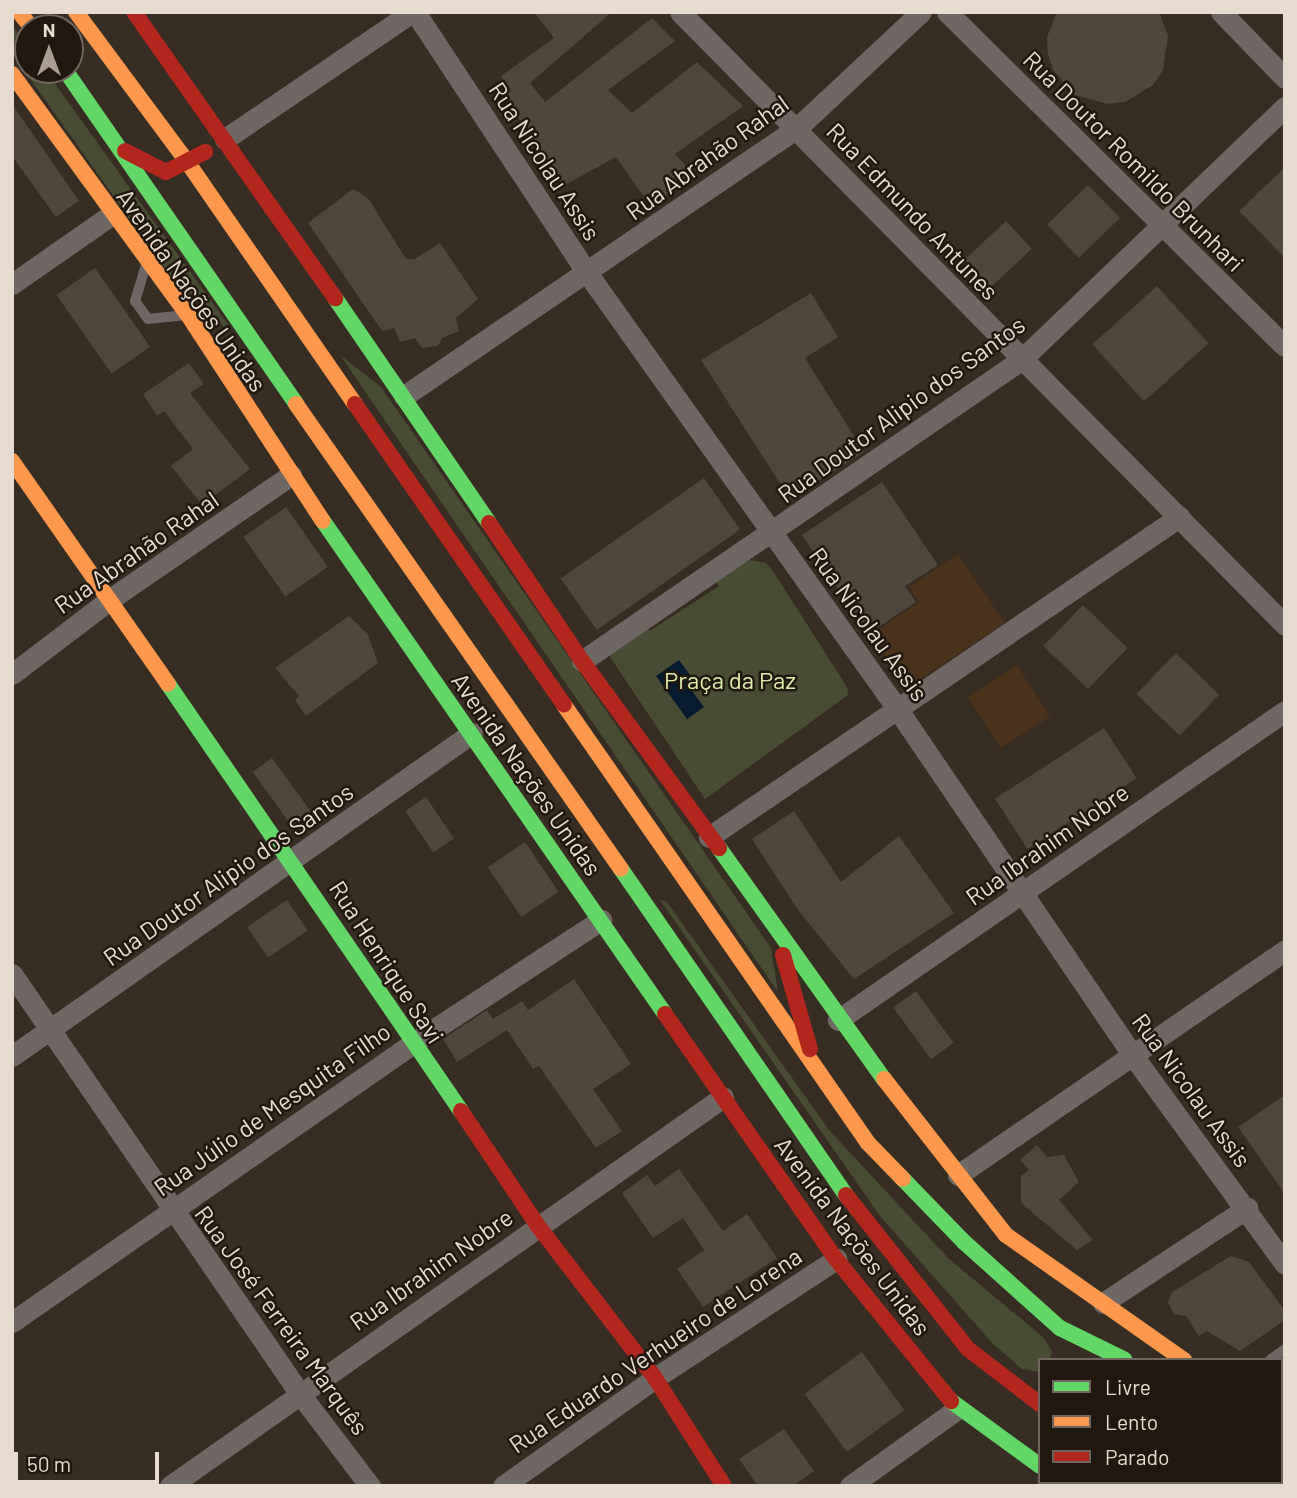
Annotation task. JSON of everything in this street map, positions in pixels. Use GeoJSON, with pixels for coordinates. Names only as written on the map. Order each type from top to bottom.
{"type":"FeatureCollection","features":[{"type":"Feature","properties":{"kind":"street"},"geometry":{"type":"LineString","coordinates":[[76,12],[188,163],[746,972],[868,1143],[964,1242],[1060,1328],[1121,1358]]}},
{"type":"Feature","properties":{"kind":"street"},"geometry":{"type":"LineString","coordinates":[[133,12],[145,105]]}},
{"type":"Feature","properties":{"kind":"street"},"geometry":{"type":"LineString","coordinates":[[133,12],[404,396],[582,661],[838,1020],[958,1175],[1006,1235],[1181,1358]]}},
{"type":"Feature","properties":{"kind":"street"},"geometry":{"type":"LineString","coordinates":[[125,151],[166,172],[188,163],[414,12]]}},
{"type":"Feature","properties":{"kind":"street","name":"Rua Nicolau Assis"},"geometry":{"type":"LineString","coordinates":[[414,12],[588,274],[896,707],[1131,1053],[1247,1208],[1285,1264]]}},
{"type":"Feature","properties":{"kind":"street","name":"Rua Edmundo Antunes"},"geometry":{"type":"LineString","coordinates":[[680,12],[1285,625]]}},
{"type":"Feature","properties":{"kind":"street","name":"Rua Abrahão Rahal"},"geometry":{"type":"LineString","coordinates":[[404,396],[588,274],[796,129],[921,12]]}},
{"type":"Feature","properties":{"kind":"street","name":"Rua Doutor Romildo Brunhari"},"geometry":{"type":"LineString","coordinates":[[947,12],[1162,228],[1285,346]]}},
{"type":"Feature","properties":{"kind":"street"},"geometry":{"type":"LineString","coordinates":[[1221,12],[1285,78]]}},
{"type":"Feature","properties":{"kind":"street","name":"Avenida Nações Unidas"},"geometry":{"type":"LineString","coordinates":[[12,74],[111,215],[188,315],[291,475],[537,822],[600,920],[836,1259],[957,1409],[1038,1465]]}},
{"type":"Feature","properties":{"kind":"street","name":"Avenida Nações Unidas"},"geometry":{"type":"LineString","coordinates":[[75,84],[125,151],[486,680],[627,899],[712,995],[830,1174],[968,1349],[1038,1402]]}},
{"type":"Feature","properties":{"kind":"street","name":"Rua Doutor Alipio dos Santos"},"geometry":{"type":"LineString","coordinates":[[582,661],[772,534],[1021,360],[1162,228],[1285,107]]}},
{"type":"Feature","properties":{"kind":"street"},"geometry":{"type":"LineString","coordinates":[[12,284],[111,215]]}},
{"type":"Feature","properties":{"kind":"street"},"geometry":{"type":"LineString","coordinates":[[288,308],[390,378]]}},
{"type":"Feature","properties":{"kind":"street"},"geometry":{"type":"LineString","coordinates":[[188,315],[295,398]]}},
{"type":"Feature","properties":{"kind":"street","name":"Rua Henrique Savi"},"geometry":{"type":"LineString","coordinates":[[12,461],[293,862],[538,1226],[655,1378],[724,1486]]}},
{"type":"Feature","properties":{"kind":"street","name":"Rua Abrahão Rahal"},"geometry":{"type":"LineString","coordinates":[[12,674],[108,600],[291,475]]}},
{"type":"Feature","properties":{"kind":"street"},"geometry":{"type":"LineString","coordinates":[[709,836],[1179,517]]}},
{"type":"Feature","properties":{"kind":"street"},"geometry":{"type":"LineString","coordinates":[[486,680],[504,732]]}},
{"type":"Feature","properties":{"kind":"street","name":"Rua Ibrahim Nobre"},"geometry":{"type":"LineString","coordinates":[[838,1020],[1285,711]]}},
{"type":"Feature","properties":{"kind":"street","name":"Rua Doutor Alipio dos Santos"},"geometry":{"type":"LineString","coordinates":[[12,1056],[293,862],[472,733]]}},
{"type":"Feature","properties":{"kind":"street"},"geometry":{"type":"LineString","coordinates":[[518,770],[537,822]]}},
{"type":"Feature","properties":{"kind":"street"},"geometry":{"type":"LineString","coordinates":[[600,920],[627,899],[663,887],[726,969],[746,972]]}},
{"type":"Feature","properties":{"kind":"street","name":"Rua Júlio de Mesquita Filho"},"geometry":{"type":"LineString","coordinates":[[12,1322],[413,1043],[600,920]]}},
{"type":"Feature","properties":{"kind":"street"},"geometry":{"type":"LineString","coordinates":[[775,931],[816,1069]]}},
{"type":"Feature","properties":{"kind":"street"},"geometry":{"type":"LineString","coordinates":[[958,1175],[1131,1053],[1285,950]]}},
{"type":"Feature","properties":{"kind":"street","name":"Rua José Ferreira Marquês"},"geometry":{"type":"LineString","coordinates":[[12,974],[172,1211],[300,1394],[370,1486]]}},
{"type":"Feature","properties":{"kind":"street"},"geometry":{"type":"LineString","coordinates":[[723,1097],[766,1128]]}},
{"type":"Feature","properties":{"kind":"street","name":"Rua Ibrahim Nobre"},"geometry":{"type":"LineString","coordinates":[[170,1486],[723,1097]]}},
{"type":"Feature","properties":{"kind":"street"},"geometry":{"type":"LineString","coordinates":[[788,1143],[830,1174]]}},
{"type":"Feature","properties":{"kind":"street"},"geometry":{"type":"LineString","coordinates":[[1103,1303],[1247,1208]]}},
{"type":"Feature","properties":{"kind":"street","name":"Rua Eduardo Verhueiro de Lorena"},"geometry":{"type":"LineString","coordinates":[[503,1486],[655,1378],[836,1259]]}},
{"type":"Feature","properties":{"kind":"street"},"geometry":{"type":"LineString","coordinates":[[1060,1328],[1071,1355]]}},
{"type":"Feature","properties":{"kind":"street"},"geometry":{"type":"LineString","coordinates":[[1023,1391],[1038,1388]]}},
{"type":"Feature","properties":{"kind":"street"},"geometry":{"type":"LineString","coordinates":[[850,1486],[957,1409]]}},
{"type":"Feature","properties":{"kind":"lane"},"geometry":{"type":"LineString","coordinates":[[147,262],[135,301],[148,319],[188,315]]}},
{"type":"Feature","properties":{"kind":"shaded area"},"geometry":{"type":"Polygon","coordinates":[[[958,554],[1005,623],[907,688],[871,635],[919,602],[909,587],[958,554]]]}},
{"type":"Feature","properties":{"kind":"shaded area"},"geometry":{"type":"Polygon","coordinates":[[[1017,665],[1050,716],[1001,748],[968,697],[1017,665]]]}},
{"type":"Feature","properties":{"kind":"green space"},"geometry":{"type":"Polygon","coordinates":[[[12,25],[14,56],[12,53],[12,25]]]}},
{"type":"Feature","properties":{"kind":"green space"},"geometry":{"type":"Polygon","coordinates":[[[34,84],[55,84],[230,327],[225,328],[170,275],[34,84]]]}},
{"type":"Feature","properties":{"kind":"green space"},"geometry":{"type":"Polygon","coordinates":[[[340,355],[381,387],[771,948],[778,992],[340,355]]]}},
{"type":"Feature","properties":{"kind":"green space","name":"Praça da Paz"},"geometry":{"type":"Polygon","coordinates":[[[749,560],[766,563],[773,571],[847,687],[848,695],[705,799],[610,657],[614,649],[647,629],[650,631],[719,586],[715,580],[749,560]]]}},
{"type":"Feature","properties":{"kind":"green space"},"geometry":{"type":"Polygon","coordinates":[[[660,900],[667,902],[829,1130],[949,1259],[1043,1337],[1052,1351],[1050,1358],[1038,1358],[1038,1372],[1022,1369],[993,1344],[880,1216],[660,900]]]}},
{"type":"Feature","properties":{"kind":"water"},"geometry":{"type":"Polygon","coordinates":[[[679,660],[698,686],[692,691],[704,707],[687,719],[656,676],[679,660]]]}},
{"type":"Feature","properties":{"kind":"building"},"geometry":{"type":"Polygon","coordinates":[[[534,12],[612,12],[530,83],[545,102],[652,18],[675,41],[608,90],[632,113],[697,62],[743,106],[675,154],[695,176],[651,207],[616,157],[563,186],[514,111],[501,76],[554,38],[534,12]]]}},
{"type":"Feature","properties":{"kind":"building"},"geometry":{"type":"Polygon","coordinates":[[[1057,12],[1159,12],[1168,36],[1163,70],[1153,85],[1125,102],[1108,104],[1075,95],[1053,70],[1048,54],[1047,37],[1057,12]]]}},
{"type":"Feature","properties":{"kind":"building"},"geometry":{"type":"Polygon","coordinates":[[[12,104],[79,201],[56,217],[12,156],[12,104]]]}},
{"type":"Feature","properties":{"kind":"building"},"geometry":{"type":"Polygon","coordinates":[[[1285,167],[1285,258],[1239,211],[1285,167]]]}},
{"type":"Feature","properties":{"kind":"building"},"geometry":{"type":"Polygon","coordinates":[[[1088,185],[1120,218],[1079,258],[1047,225],[1088,185]]]}},
{"type":"Feature","properties":{"kind":"building"},"geometry":{"type":"Polygon","coordinates":[[[353,189],[368,198],[406,259],[415,259],[440,243],[478,299],[456,318],[459,331],[442,338],[438,346],[422,348],[415,338],[400,342],[394,328],[382,331],[308,223],[353,189]]]}},
{"type":"Feature","properties":{"kind":"building"},"geometry":{"type":"Polygon","coordinates":[[[1006,221],[1032,249],[990,288],[964,260],[1006,221]]]}},
{"type":"Feature","properties":{"kind":"building"},"geometry":{"type":"Polygon","coordinates":[[[95,268],[150,347],[112,374],[56,295],[95,268]]]}},
{"type":"Feature","properties":{"kind":"building"},"geometry":{"type":"Polygon","coordinates":[[[1157,286],[1209,343],[1144,401],[1092,344],[1157,286]]]}},
{"type":"Feature","properties":{"kind":"building"},"geometry":{"type":"Polygon","coordinates":[[[811,293],[838,337],[805,358],[864,452],[790,499],[701,360],[811,293]]]}},
{"type":"Feature","properties":{"kind":"building"},"geometry":{"type":"Polygon","coordinates":[[[189,363],[204,384],[190,393],[250,469],[202,505],[171,466],[193,449],[164,411],[157,416],[143,394],[189,363]]]}},
{"type":"Feature","properties":{"kind":"building"},"geometry":{"type":"Polygon","coordinates":[[[704,478],[740,530],[597,630],[561,578],[704,478]]]}},
{"type":"Feature","properties":{"kind":"building"},"geometry":{"type":"Polygon","coordinates":[[[882,482],[938,565],[905,586],[916,602],[868,634],[802,535],[882,482]]]}},
{"type":"Feature","properties":{"kind":"building"},"geometry":{"type":"Polygon","coordinates":[[[286,507],[328,567],[285,597],[243,537],[286,507]]]}},
{"type":"Feature","properties":{"kind":"building"},"geometry":{"type":"Polygon","coordinates":[[[1083,605],[1128,648],[1088,689],[1043,646],[1083,605]]]}},
{"type":"Feature","properties":{"kind":"building"},"geometry":{"type":"Polygon","coordinates":[[[349,616],[368,635],[378,663],[306,716],[295,700],[299,696],[275,668],[349,616]]]}},
{"type":"Feature","properties":{"kind":"building"},"geometry":{"type":"Polygon","coordinates":[[[1176,653],[1219,695],[1180,736],[1136,694],[1176,653]]]}},
{"type":"Feature","properties":{"kind":"building"},"geometry":{"type":"Polygon","coordinates":[[[1104,728],[1137,778],[1028,849],[995,799],[1104,728]]]}},
{"type":"Feature","properties":{"kind":"building"},"geometry":{"type":"Polygon","coordinates":[[[272,758],[313,815],[294,829],[253,772],[272,758]]]}},
{"type":"Feature","properties":{"kind":"building"},"geometry":{"type":"Polygon","coordinates":[[[426,797],[454,838],[433,852],[405,811],[426,797]]]}},
{"type":"Feature","properties":{"kind":"building"},"geometry":{"type":"Polygon","coordinates":[[[794,811],[841,882],[899,836],[954,913],[854,979],[798,910],[752,839],[794,811]]]}},
{"type":"Feature","properties":{"kind":"building"},"geometry":{"type":"Polygon","coordinates":[[[525,842],[559,892],[521,917],[488,867],[525,842]]]}},
{"type":"Feature","properties":{"kind":"building"},"geometry":{"type":"Polygon","coordinates":[[[287,900],[308,931],[268,958],[247,927],[287,900]]]}},
{"type":"Feature","properties":{"kind":"building"},"geometry":{"type":"Polygon","coordinates":[[[574,979],[631,1064],[593,1089],[622,1131],[596,1148],[539,1066],[533,1069],[507,1030],[457,1062],[443,1039],[487,1010],[493,1019],[522,1001],[528,1010],[574,979]]]}},
{"type":"Feature","properties":{"kind":"building"},"geometry":{"type":"Polygon","coordinates":[[[916,991],[954,1043],[931,1059],[893,1007],[916,991]]]}},
{"type":"Feature","properties":{"kind":"building"},"geometry":{"type":"Polygon","coordinates":[[[1285,1095],[1285,1194],[1238,1127],[1285,1095]]]}},
{"type":"Feature","properties":{"kind":"building"},"geometry":{"type":"Polygon","coordinates":[[[1037,1145],[1047,1157],[1064,1155],[1079,1182],[1059,1200],[1093,1240],[1077,1250],[1021,1203],[1021,1176],[1029,1170],[1020,1160],[1037,1145]]]}},
{"type":"Feature","properties":{"kind":"building"},"geometry":{"type":"Polygon","coordinates":[[[679,1169],[723,1231],[747,1214],[777,1258],[703,1307],[677,1269],[704,1250],[683,1218],[653,1238],[622,1193],[647,1175],[655,1186],[679,1169]]]}},
{"type":"Feature","properties":{"kind":"building"},"geometry":{"type":"Polygon","coordinates":[[[1231,1256],[1249,1262],[1285,1311],[1285,1320],[1240,1351],[1207,1331],[1199,1336],[1186,1316],[1174,1314],[1168,1303],[1172,1292],[1231,1256]]]}},
{"type":"Feature","properties":{"kind":"building"},"geometry":{"type":"Polygon","coordinates":[[[862,1352],[904,1410],[847,1452],[805,1394],[862,1352]]]}},
{"type":"Feature","properties":{"kind":"building"},"geometry":{"type":"Polygon","coordinates":[[[784,1429],[814,1471],[793,1486],[758,1486],[739,1459],[784,1429]]]}},
{"type":"Feature","properties":{"kind":"traffic: fast"},"geometry":{"type":"LineString","coordinates":[[75,84],[296,404]]}},
{"type":"Feature","properties":{"kind":"traffic: fast"},"geometry":{"type":"LineString","coordinates":[[335,298],[489,523]]}},
{"type":"Feature","properties":{"kind":"traffic: fast"},"geometry":{"type":"LineString","coordinates":[[323,521],[665,1014]]}},
{"type":"Feature","properties":{"kind":"traffic: fast"},"geometry":{"type":"LineString","coordinates":[[168,684],[461,1111]]}},
{"type":"Feature","properties":{"kind":"traffic: fast"},"geometry":{"type":"LineString","coordinates":[[719,848],[884,1079]]}},
{"type":"Feature","properties":{"kind":"traffic: fast"},"geometry":{"type":"LineString","coordinates":[[621,869],[846,1195]]}},
{"type":"Feature","properties":{"kind":"traffic: fast"},"geometry":{"type":"LineString","coordinates":[[903,1179],[964,1242],[1060,1328],[1121,1358]]}},
{"type":"Feature","properties":{"kind":"traffic: fast"},"geometry":{"type":"LineString","coordinates":[[951,1401],[1038,1465]]}},
{"type":"Feature","properties":{"kind":"traffic: fast"},"geometry":{"type":"LineString","coordinates":[[1202,1484],[1208,1486]]}},
{"type":"Feature","properties":{"kind":"traffic: slow"},"geometry":{"type":"LineString","coordinates":[[76,12],[188,163],[355,404]]}},
{"type":"Feature","properties":{"kind":"traffic: slow"},"geometry":{"type":"LineString","coordinates":[[12,74],[188,315],[323,521]]}},
{"type":"Feature","properties":{"kind":"traffic: slow"},"geometry":{"type":"LineString","coordinates":[[296,404],[621,869]]}},
{"type":"Feature","properties":{"kind":"traffic: slow"},"geometry":{"type":"LineString","coordinates":[[12,461],[168,684]]}},
{"type":"Feature","properties":{"kind":"traffic: slow"},"geometry":{"type":"LineString","coordinates":[[564,705],[868,1143],[903,1179]]}},
{"type":"Feature","properties":{"kind":"traffic: slow"},"geometry":{"type":"LineString","coordinates":[[884,1079],[1006,1235],[1181,1358]]}},
{"type":"Feature","properties":{"kind":"traffic: jam"},"geometry":{"type":"LineString","coordinates":[[134,12],[335,298]]}},
{"type":"Feature","properties":{"kind":"traffic: jam"},"geometry":{"type":"LineString","coordinates":[[125,151],[166,172],[205,152]]}},
{"type":"Feature","properties":{"kind":"traffic: jam"},"geometry":{"type":"LineString","coordinates":[[355,404],[564,705]]}},
{"type":"Feature","properties":{"kind":"traffic: jam"},"geometry":{"type":"LineString","coordinates":[[489,523],[582,661],[719,848]]}},
{"type":"Feature","properties":{"kind":"traffic: jam"},"geometry":{"type":"LineString","coordinates":[[783,955],[810,1049]]}},
{"type":"Feature","properties":{"kind":"traffic: jam"},"geometry":{"type":"LineString","coordinates":[[665,1014],[836,1259],[951,1401]]}},
{"type":"Feature","properties":{"kind":"traffic: jam"},"geometry":{"type":"LineString","coordinates":[[461,1111],[538,1226],[655,1378],[724,1486]]}},
{"type":"Feature","properties":{"kind":"traffic: jam"},"geometry":{"type":"LineString","coordinates":[[846,1195],[968,1349],[1038,1402]]}}]}
